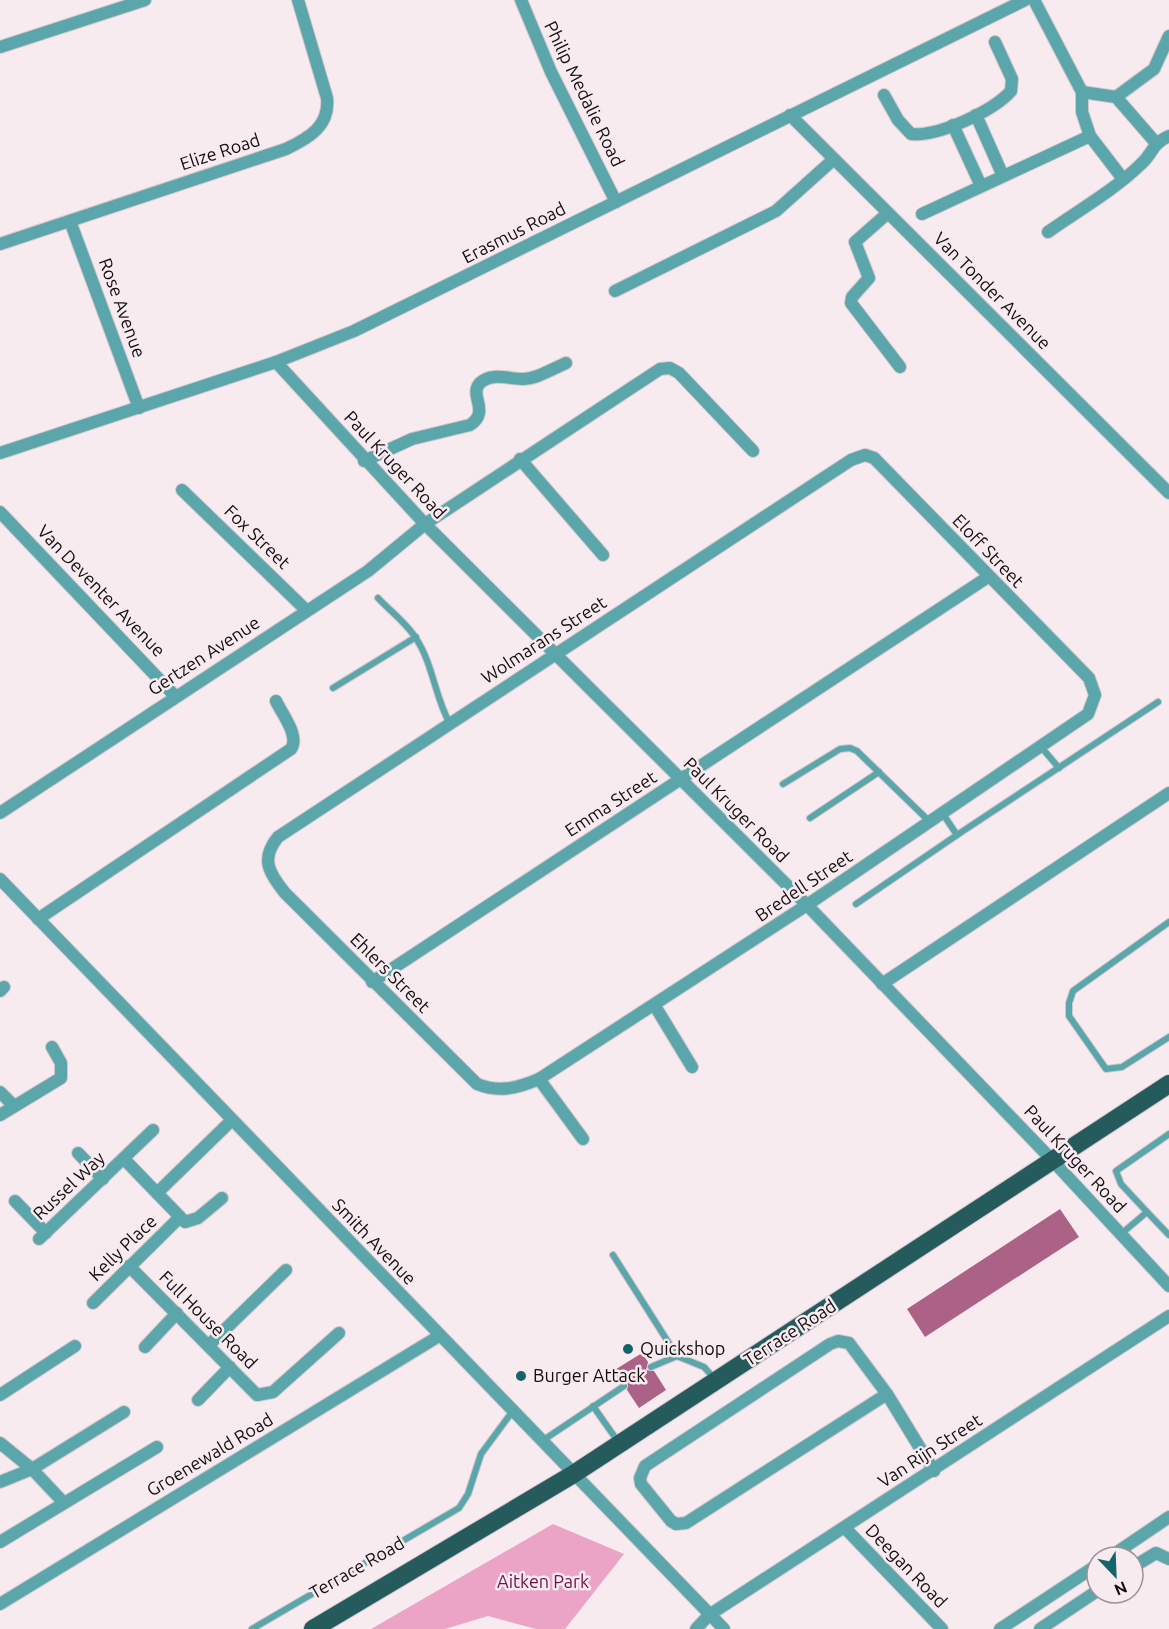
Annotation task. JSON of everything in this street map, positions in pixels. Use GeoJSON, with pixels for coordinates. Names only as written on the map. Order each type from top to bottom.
{"type":"FeatureCollection","features":[{"type":"Feature","properties":{"kind":"main road","name":"Terrace Road"},"geometry":{"type":"LineString","coordinates":[[313,1629],[572,1475],[1169,1084]]}},
{"type":"Feature","properties":{"kind":"street"},"geometry":{"type":"LineString","coordinates":[[0,47],[145,0]]}},
{"type":"Feature","properties":{"kind":"street","name":"Elize Road"},"geometry":{"type":"LineString","coordinates":[[0,244],[286,149],[315,132],[328,111],[327,98],[298,0]]}},
{"type":"Feature","properties":{"kind":"street","name":"Philip Medalie Road"},"geometry":{"type":"LineString","coordinates":[[521,0],[551,72],[616,202]]}},
{"type":"Feature","properties":{"kind":"street","name":"Erasmus Road"},"geometry":{"type":"LineString","coordinates":[[0,453],[276,362],[363,326],[1025,0]]}},
{"type":"Feature","properties":{"kind":"street"},"geometry":{"type":"LineString","coordinates":[[1034,0],[1082,92],[1082,112],[1090,136],[1123,179]]}},
{"type":"Feature","properties":{"kind":"street"},"geometry":{"type":"LineString","coordinates":[[1116,97],[1154,69],[1169,36]]}},
{"type":"Feature","properties":{"kind":"street"},"geometry":{"type":"LineString","coordinates":[[884,95],[898,120],[911,134],[922,134],[953,125],[976,115],[1011,91],[1012,79],[995,42]]}},
{"type":"Feature","properties":{"kind":"street"},"geometry":{"type":"LineString","coordinates":[[1082,92],[1116,97],[1156,142]]}},
{"type":"Feature","properties":{"kind":"street","name":"Van Tonder Avenue"},"geometry":{"type":"LineString","coordinates":[[790,115],[1169,493]]}},
{"type":"Feature","properties":{"kind":"street"},"geometry":{"type":"LineString","coordinates":[[976,115],[1003,176]]}},
{"type":"Feature","properties":{"kind":"street"},"geometry":{"type":"LineString","coordinates":[[953,125],[981,186]]}},
{"type":"Feature","properties":{"kind":"street"},"geometry":{"type":"LineString","coordinates":[[922,214],[1090,136]]}},
{"type":"Feature","properties":{"kind":"street"},"geometry":{"type":"LineString","coordinates":[[1048,232],[1141,165],[1156,142],[1169,136]]}},
{"type":"Feature","properties":{"kind":"street"},"geometry":{"type":"LineString","coordinates":[[615,291],[777,211],[834,159]]}},
{"type":"Feature","properties":{"kind":"street"},"geometry":{"type":"LineString","coordinates":[[888,213],[855,242],[869,278],[852,297],[851,303],[900,367]]}},
{"type":"Feature","properties":{"kind":"street","name":"Rose Avenue"},"geometry":{"type":"LineString","coordinates":[[70,221],[139,408]]}},
{"type":"Feature","properties":{"kind":"street","name":"Paul Kruger Road"},"geometry":{"type":"LineString","coordinates":[[276,362],[364,461],[807,905],[1053,1161],[1169,1286]]}},
{"type":"Feature","properties":{"kind":"street"},"geometry":{"type":"LineString","coordinates":[[364,461],[412,439],[470,425],[479,417],[477,388],[480,383],[489,378],[532,378],[566,363]]}},
{"type":"Feature","properties":{"kind":"street","name":"Gertzen Avenue"},"geometry":{"type":"LineString","coordinates":[[0,813],[368,571],[425,524],[648,375],[670,368],[679,373],[753,452]]}},
{"type":"Feature","properties":{"kind":"street","name":"Eloff Street"},"geometry":{"type":"LineString","coordinates":[[851,460],[865,455],[874,458],[1089,678],[1093,686]]}},
{"type":"Feature","properties":{"kind":"street"},"geometry":{"type":"LineString","coordinates":[[520,459],[603,555]]}},
{"type":"Feature","properties":{"kind":"street","name":"Wolmarans Street"},"geometry":{"type":"LineString","coordinates":[[266,859],[270,847],[278,837],[851,460]]}},
{"type":"Feature","properties":{"kind":"street","name":"Fox Street"},"geometry":{"type":"LineString","coordinates":[[182,490],[306,610]]}},
{"type":"Feature","properties":{"kind":"street","name":"Van Deventer Avenue"},"geometry":{"type":"LineString","coordinates":[[0,512],[175,696]]}},
{"type":"Feature","properties":{"kind":"street","name":"Emma Street"},"geometry":{"type":"LineString","coordinates":[[372,982],[988,577]]}},
{"type":"Feature","properties":{"kind":"street","name":"Bredell Street"},"geometry":{"type":"LineString","coordinates":[[506,1089],[539,1079],[655,1006],[1042,748],[1088,714],[1094,706],[1093,686]]}},
{"type":"Feature","properties":{"kind":"street"},"geometry":{"type":"LineString","coordinates":[[38,919],[291,750],[295,744],[294,737],[276,701]]}},
{"type":"Feature","properties":{"kind":"street"},"geometry":{"type":"LineString","coordinates":[[882,984],[1169,792]]}},
{"type":"Feature","properties":{"kind":"street","name":"Ehlers Street"},"geometry":{"type":"LineString","coordinates":[[266,859],[269,870],[285,893],[477,1084],[489,1089],[506,1089]]}},
{"type":"Feature","properties":{"kind":"street","name":"Smith Avenue"},"geometry":{"type":"LineString","coordinates":[[0,879],[572,1475],[723,1629]]}},
{"type":"Feature","properties":{"kind":"street"},"geometry":{"type":"LineString","coordinates":[[655,1006],[692,1067]]}},
{"type":"Feature","properties":{"kind":"street"},"geometry":{"type":"LineString","coordinates":[[0,1115],[61,1077],[61,1063],[52,1047]]}},
{"type":"Feature","properties":{"kind":"street"},"geometry":{"type":"LineString","coordinates":[[539,1079],[583,1139]]}},
{"type":"Feature","properties":{"kind":"street"},"geometry":{"type":"LineString","coordinates":[[0,1092],[14,1106]]}},
{"type":"Feature","properties":{"kind":"street"},"geometry":{"type":"LineString","coordinates":[[157,1193],[232,1120]]}},
{"type":"Feature","properties":{"kind":"street","name":"Russel Way"},"geometry":{"type":"LineString","coordinates":[[15,1201],[43,1236],[153,1130]]}},
{"type":"Feature","properties":{"kind":"street"},"geometry":{"type":"LineString","coordinates":[[78,1153],[103,1179]]}},
{"type":"Feature","properties":{"kind":"street","name":"Russel Way"},"geometry":{"type":"LineString","coordinates":[[124,1158],[179,1218]]}},
{"type":"Feature","properties":{"kind":"street"},"geometry":{"type":"LineString","coordinates":[[179,1218],[185,1222],[193,1220],[222,1198]]}},
{"type":"Feature","properties":{"kind":"street","name":"Kelly Place"},"geometry":{"type":"LineString","coordinates":[[93,1303],[179,1218]]}},
{"type":"Feature","properties":{"kind":"street","name":"Full House Road"},"geometry":{"type":"LineString","coordinates":[[129,1266],[251,1390],[262,1395],[273,1392],[339,1333]]}},
{"type":"Feature","properties":{"kind":"street"},"geometry":{"type":"LineString","coordinates":[[209,1345],[286,1269]]}},
{"type":"Feature","properties":{"kind":"street"},"geometry":{"type":"LineString","coordinates":[[145,1347],[177,1313]]}},
{"type":"Feature","properties":{"kind":"street","name":"Van Rijn Street"},"geometry":{"type":"LineString","coordinates":[[696,1629],[710,1615],[1169,1316]]}},
{"type":"Feature","properties":{"kind":"street","name":"Groenewald Road"},"geometry":{"type":"LineString","coordinates":[[0,1604],[439,1336]]}},
{"type":"Feature","properties":{"kind":"street"},"geometry":{"type":"LineString","coordinates":[[887,1394],[686,1523],[676,1524],[671,1521],[641,1484],[640,1478],[645,1466],[838,1341],[849,1343],[887,1394],[934,1471]]}},
{"type":"Feature","properties":{"kind":"street"},"geometry":{"type":"LineString","coordinates":[[0,1395],[75,1346]]}},
{"type":"Feature","properties":{"kind":"street"},"geometry":{"type":"LineString","coordinates":[[198,1400],[230,1367]]}},
{"type":"Feature","properties":{"kind":"street"},"geometry":{"type":"LineString","coordinates":[[0,1482],[32,1469],[124,1412]]}},
{"type":"Feature","properties":{"kind":"street"},"geometry":{"type":"LineString","coordinates":[[0,1443],[32,1469],[64,1503]]}},
{"type":"Feature","properties":{"kind":"street"},"geometry":{"type":"LineString","coordinates":[[0,1542],[157,1447]]}},
{"type":"Feature","properties":{"kind":"street"},"geometry":{"type":"LineString","coordinates":[[1128,1545],[1169,1517]]}},
{"type":"Feature","properties":{"kind":"street","name":"Deegan Road"},"geometry":{"type":"LineString","coordinates":[[845,1528],[942,1629]]}},
{"type":"Feature","properties":{"kind":"street"},"geometry":{"type":"LineString","coordinates":[[1145,1560],[1156,1553],[1169,1559]]}},
{"type":"Feature","properties":{"kind":"street"},"geometry":{"type":"LineString","coordinates":[[1000,1629],[1085,1573]]}},
{"type":"Feature","properties":{"kind":"street"},"geometry":{"type":"LineString","coordinates":[[1040,1629],[1085,1599]]}},
{"type":"Feature","properties":{"kind":"lane"},"geometry":{"type":"LineString","coordinates":[[378,598],[416,637],[425,655],[438,702],[450,724]]}},
{"type":"Feature","properties":{"kind":"lane"},"geometry":{"type":"LineString","coordinates":[[333,688],[416,637]]}},
{"type":"Feature","properties":{"kind":"lane"},"geometry":{"type":"LineString","coordinates":[[856,904],[1158,702]]}},
{"type":"Feature","properties":{"kind":"lane"},"geometry":{"type":"LineString","coordinates":[[783,784],[840,749],[850,748],[857,751],[931,822]]}},
{"type":"Feature","properties":{"kind":"lane"},"geometry":{"type":"LineString","coordinates":[[1042,748],[1059,768]]}},
{"type":"Feature","properties":{"kind":"lane"},"geometry":{"type":"LineString","coordinates":[[810,818],[879,772]]}},
{"type":"Feature","properties":{"kind":"lane"},"geometry":{"type":"LineString","coordinates":[[943,814],[957,835]]}},
{"type":"Feature","properties":{"kind":"lane"},"geometry":{"type":"LineString","coordinates":[[1169,922],[1073,991],[1069,1003],[1069,1016],[1107,1068],[1122,1067],[1169,1037]]}},
{"type":"Feature","properties":{"kind":"lane"},"geometry":{"type":"LineString","coordinates":[[1169,1134],[1116,1171],[1121,1184],[1169,1235]]}},
{"type":"Feature","properties":{"kind":"lane"},"geometry":{"type":"LineString","coordinates":[[1121,1234],[1147,1212]]}},
{"type":"Feature","properties":{"kind":"lane"},"geometry":{"type":"LineString","coordinates":[[614,1255],[677,1356],[704,1367],[716,1381]]}},
{"type":"Feature","properties":{"kind":"lane"},"geometry":{"type":"LineString","coordinates":[[651,1367],[677,1356]]}},
{"type":"Feature","properties":{"kind":"lane"},"geometry":{"type":"LineString","coordinates":[[541,1442],[624,1386]]}},
{"type":"Feature","properties":{"kind":"lane"},"geometry":{"type":"LineString","coordinates":[[593,1406],[620,1444]]}},
{"type":"Feature","properties":{"kind":"lane","name":"Terrace Road"},"geometry":{"type":"LineString","coordinates":[[252,1629],[459,1508],[468,1494],[482,1454],[512,1412]]}},
{"type":"Feature","properties":{"kind":"green space","name":"Aitken Park"},"geometry":{"type":"Polygon","coordinates":[[[553,1524],[624,1554],[565,1629],[536,1629],[488,1616],[445,1629],[371,1629],[553,1524]]]}},
{"type":"Feature","properties":{"kind":"building"},"geometry":{"type":"Polygon","coordinates":[[[1060,1209],[1079,1237],[925,1337],[907,1309],[1060,1209]]]}},
{"type":"Feature","properties":{"kind":"building"},"geometry":{"type":"Polygon","coordinates":[[[642,1353],[648,1362],[646,1370],[654,1371],[666,1390],[639,1408],[627,1390],[628,1383],[621,1382],[613,1371],[642,1353]]]}},
{"type":"Feature","properties":{"kind":"place","name":"Quickshop"},"geometry":{"type":"Point","coordinates":[628,1349]}},
{"type":"Feature","properties":{"kind":"place","name":"Burger Attack"},"geometry":{"type":"Point","coordinates":[521,1376]}}]}
